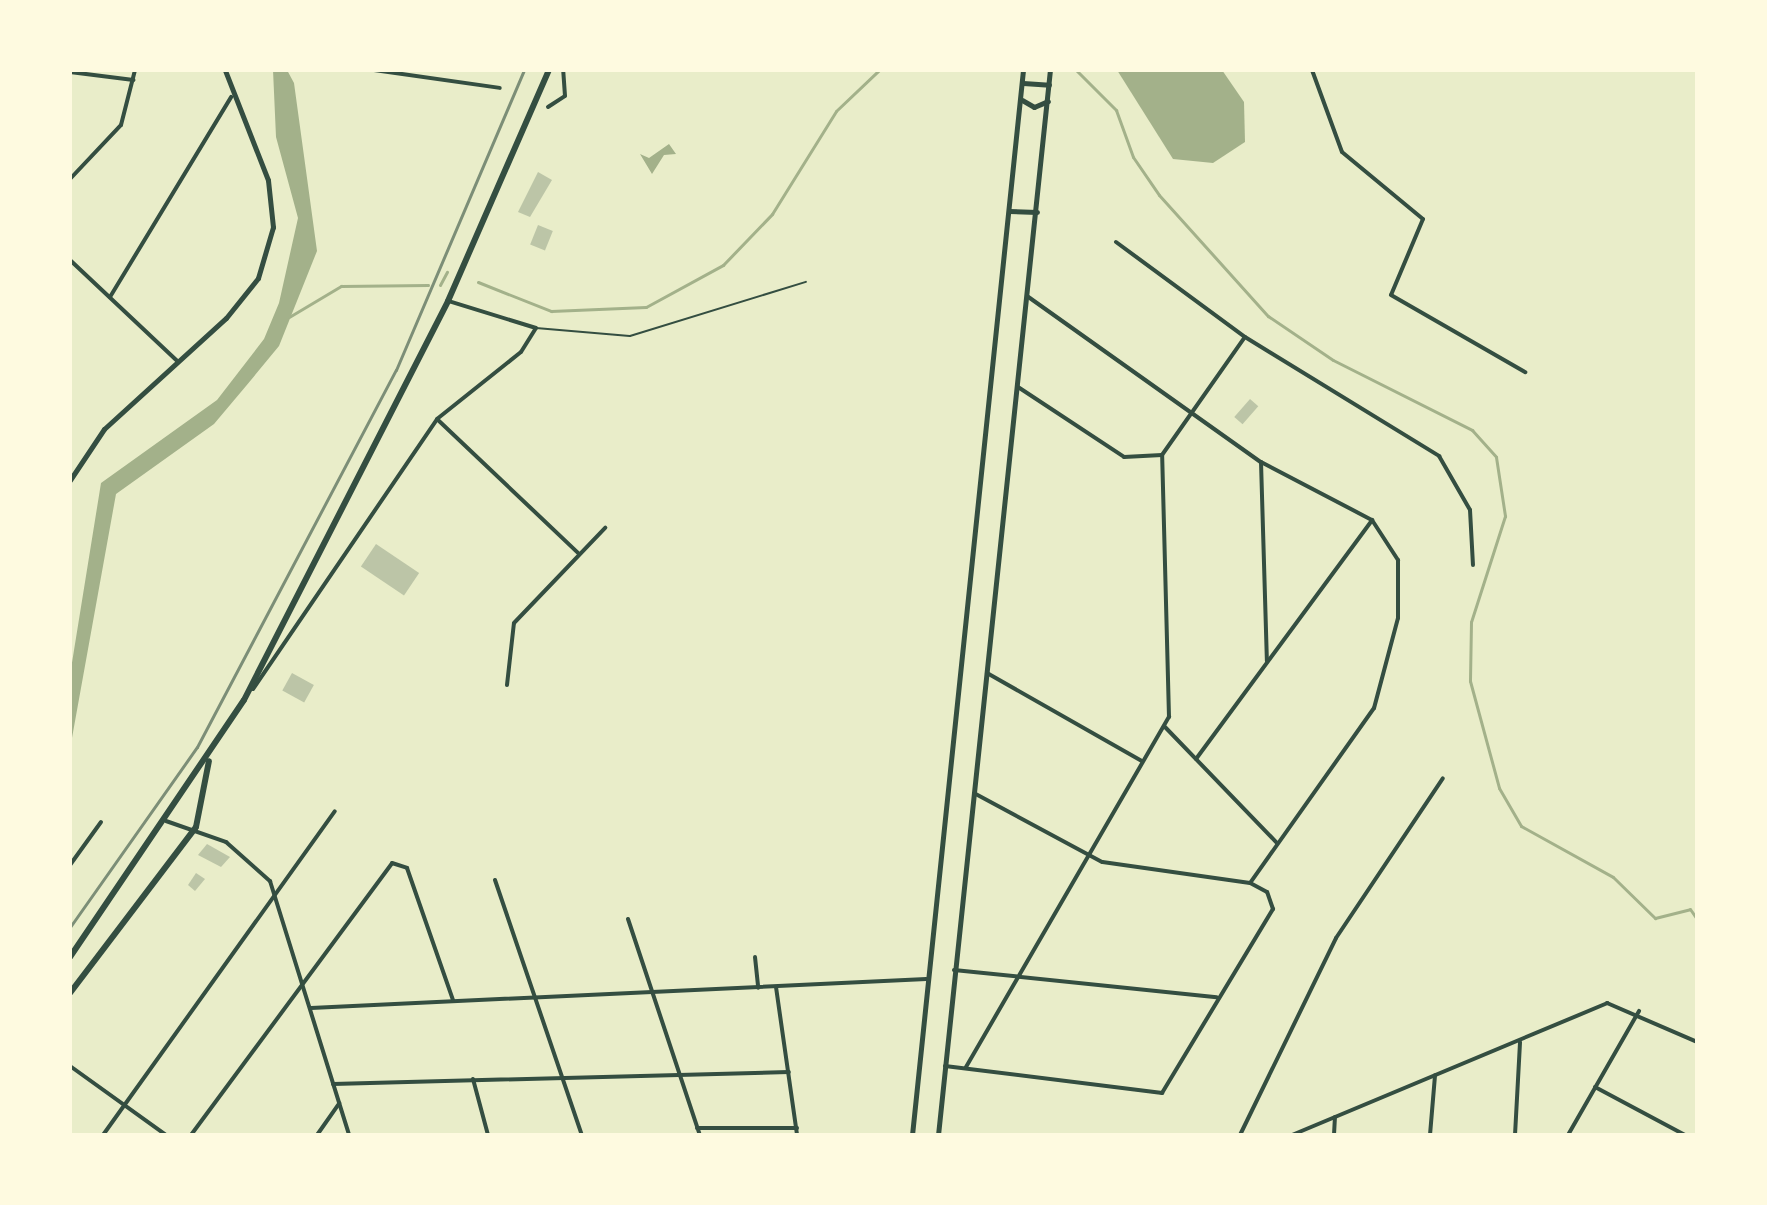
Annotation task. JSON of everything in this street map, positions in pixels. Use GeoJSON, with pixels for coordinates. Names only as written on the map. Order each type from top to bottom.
{"type":"FeatureCollection","features":[{"type":"Feature","properties":{"kind":"main road"},"geometry":{"type":"LineString","coordinates":[[70,957],[209,759],[244,700],[448,301],[549,70]]}},
{"type":"Feature","properties":{"kind":"main road"},"geometry":{"type":"LineString","coordinates":[[912,1135],[1023,70]]}},
{"type":"Feature","properties":{"kind":"main road"},"geometry":{"type":"LineString","coordinates":[[938,1135],[1050,70]]}},
{"type":"Feature","properties":{"kind":"main road"},"geometry":{"type":"LineString","coordinates":[[70,480],[104,429],[239,305],[271,238],[268,180],[231,97],[227,72]]}},
{"type":"Feature","properties":{"kind":"main road"},"geometry":{"type":"LineString","coordinates":[[1023,83],[1049,85]]}},
{"type":"Feature","properties":{"kind":"main road"},"geometry":{"type":"LineString","coordinates":[[1021,99],[1034,107],[1048,101]]}},
{"type":"Feature","properties":{"kind":"main road"},"geometry":{"type":"LineString","coordinates":[[1009,211],[1037,212]]}},
{"type":"Feature","properties":{"kind":"main road"},"geometry":{"type":"LineString","coordinates":[[70,993],[196,827],[209,759]]}},
{"type":"Feature","properties":{"kind":"street"},"geometry":{"type":"LineString","coordinates":[[70,179],[121,125],[135,70]]}},
{"type":"Feature","properties":{"kind":"street"},"geometry":{"type":"LineString","coordinates":[[374,70],[500,88]]}},
{"type":"Feature","properties":{"kind":"street"},"geometry":{"type":"LineString","coordinates":[[548,107],[565,96],[563,70]]}},
{"type":"Feature","properties":{"kind":"street"},"geometry":{"type":"LineString","coordinates":[[1312,70],[1342,152],[1423,219],[1391,295],[1525,372]]}},
{"type":"Feature","properties":{"kind":"street"},"geometry":{"type":"LineString","coordinates":[[70,72],[133,80]]}},
{"type":"Feature","properties":{"kind":"street"},"geometry":{"type":"LineString","coordinates":[[110,297],[231,97]]}},
{"type":"Feature","properties":{"kind":"street"},"geometry":{"type":"LineString","coordinates":[[1116,242],[1245,337],[1439,456],[1470,510],[1473,565]]}},
{"type":"Feature","properties":{"kind":"street"},"geometry":{"type":"LineString","coordinates":[[70,260],[177,361]]}},
{"type":"Feature","properties":{"kind":"street"},"geometry":{"type":"LineString","coordinates":[[1027,296],[1190,415],[1261,462],[1372,520],[1401,575],[1377,700],[1250,883]]}},
{"type":"Feature","properties":{"kind":"street"},"geometry":{"type":"LineString","coordinates":[[244,700],[437,419],[521,352],[536,328],[448,301]]}},
{"type":"Feature","properties":{"kind":"street"},"geometry":{"type":"LineString","coordinates":[[966,1067],[1142,761],[1165,727],[1170,701],[1162,455],[1245,337]]}},
{"type":"Feature","properties":{"kind":"street"},"geometry":{"type":"LineString","coordinates":[[1018,387],[1124,457],[1162,455]]}},
{"type":"Feature","properties":{"kind":"street"},"geometry":{"type":"LineString","coordinates":[[437,419],[578,553]]}},
{"type":"Feature","properties":{"kind":"street"},"geometry":{"type":"LineString","coordinates":[[1261,462],[1267,664]]}},
{"type":"Feature","properties":{"kind":"street"},"geometry":{"type":"LineString","coordinates":[[1196,759],[1372,520]]}},
{"type":"Feature","properties":{"kind":"street"},"geometry":{"type":"LineString","coordinates":[[507,685],[514,623],[605,528]]}},
{"type":"Feature","properties":{"kind":"street"},"geometry":{"type":"LineString","coordinates":[[985,672],[1142,761]]}},
{"type":"Feature","properties":{"kind":"street"},"geometry":{"type":"LineString","coordinates":[[1165,727],[1277,844]]}},
{"type":"Feature","properties":{"kind":"street"},"geometry":{"type":"LineString","coordinates":[[1240,1135],[1336,938],[1443,778]]}},
{"type":"Feature","properties":{"kind":"street"},"geometry":{"type":"LineString","coordinates":[[945,1066],[1162,1093],[1217,997],[1272,914],[1267,892],[1250,883],[1088,855],[972,793]]}},
{"type":"Feature","properties":{"kind":"street"},"geometry":{"type":"LineString","coordinates":[[103,1135],[274,890],[335,811]]}},
{"type":"Feature","properties":{"kind":"street"},"geometry":{"type":"LineString","coordinates":[[166,821],[196,827],[260,865],[274,890],[349,1135]]}},
{"type":"Feature","properties":{"kind":"street"},"geometry":{"type":"LineString","coordinates":[[70,865],[101,822]]}},
{"type":"Feature","properties":{"kind":"street"},"geometry":{"type":"LineString","coordinates":[[191,1135],[301,981],[392,863],[404,864],[453,1000]]}},
{"type":"Feature","properties":{"kind":"street"},"geometry":{"type":"LineString","coordinates":[[495,880],[582,1135]]}},
{"type":"Feature","properties":{"kind":"street"},"geometry":{"type":"LineString","coordinates":[[628,919],[700,1135]]}},
{"type":"Feature","properties":{"kind":"street"},"geometry":{"type":"LineString","coordinates":[[755,957],[758,988]]}},
{"type":"Feature","properties":{"kind":"street"},"geometry":{"type":"LineString","coordinates":[[954,970],[1217,997]]}},
{"type":"Feature","properties":{"kind":"street"},"geometry":{"type":"LineString","coordinates":[[311,1008],[926,979]]}},
{"type":"Feature","properties":{"kind":"street"},"geometry":{"type":"LineString","coordinates":[[776,987],[797,1135]]}},
{"type":"Feature","properties":{"kind":"street"},"geometry":{"type":"LineString","coordinates":[[1292,1135],[1607,1003],[1639,1011],[1697,1042]]}},
{"type":"Feature","properties":{"kind":"street"},"geometry":{"type":"LineString","coordinates":[[1568,1135],[1639,1011]]}},
{"type":"Feature","properties":{"kind":"street"},"geometry":{"type":"LineString","coordinates":[[1515,1135],[1520,1041]]}},
{"type":"Feature","properties":{"kind":"street"},"geometry":{"type":"LineString","coordinates":[[70,1066],[166,1135]]}},
{"type":"Feature","properties":{"kind":"street"},"geometry":{"type":"LineString","coordinates":[[333,1084],[789,1072]]}},
{"type":"Feature","properties":{"kind":"street"},"geometry":{"type":"LineString","coordinates":[[1430,1135],[1435,1075]]}},
{"type":"Feature","properties":{"kind":"street"},"geometry":{"type":"LineString","coordinates":[[473,1079],[488,1135]]}},
{"type":"Feature","properties":{"kind":"street"},"geometry":{"type":"LineString","coordinates":[[1595,1087],[1685,1135]]}},
{"type":"Feature","properties":{"kind":"street"},"geometry":{"type":"LineString","coordinates":[[317,1135],[339,1103]]}},
{"type":"Feature","properties":{"kind":"street"},"geometry":{"type":"LineString","coordinates":[[1334,1135],[1335,1117]]}},
{"type":"Feature","properties":{"kind":"street"},"geometry":{"type":"LineString","coordinates":[[697,1128],[797,1128]]}},
{"type":"Feature","properties":{"kind":"lane"},"geometry":{"type":"LineString","coordinates":[[536,328],[630,336],[806,282]]}},
{"type":"Feature","properties":{"kind":"shaded area"},"geometry":{"type":"Polygon","coordinates":[[[273,70],[287,70],[294,83],[317,251],[279,346],[246,386],[214,424],[116,494],[70,749],[70,675],[101,483],[217,400],[264,339],[279,303],[298,218],[276,137],[273,70]]]}},
{"type":"Feature","properties":{"kind":"shaded area"},"geometry":{"type":"Polygon","coordinates":[[[1117,70],[1222,70],[1244,102],[1245,142],[1213,163],[1173,159],[1117,70]]]}},
{"type":"Feature","properties":{"kind":"shaded area"},"geometry":{"type":"Polygon","coordinates":[[[669,144],[676,154],[664,155],[652,174],[640,154],[649,158],[669,144]]]}},
{"type":"Feature","properties":{"kind":"building"},"geometry":{"type":"Polygon","coordinates":[[[538,172],[552,180],[530,217],[518,212],[538,172]]]}},
{"type":"Feature","properties":{"kind":"building"},"geometry":{"type":"Polygon","coordinates":[[[538,225],[553,231],[545,250],[530,244],[538,225]]]}},
{"type":"Feature","properties":{"kind":"building"},"geometry":{"type":"Polygon","coordinates":[[[1250,399],[1258,406],[1243,424],[1234,417],[1250,399]]]}},
{"type":"Feature","properties":{"kind":"building"},"geometry":{"type":"Polygon","coordinates":[[[376,544],[419,573],[404,595],[361,566],[376,544]]]}},
{"type":"Feature","properties":{"kind":"building"},"geometry":{"type":"Polygon","coordinates":[[[292,673],[314,685],[304,703],[282,690],[292,673]]]}},
{"type":"Feature","properties":{"kind":"building"},"geometry":{"type":"Polygon","coordinates":[[[207,844],[230,857],[221,867],[198,855],[207,844]]]}},
{"type":"Feature","properties":{"kind":"building"},"geometry":{"type":"Polygon","coordinates":[[[196,873],[205,879],[195,891],[188,885],[196,873]]]}},
{"type":"Feature","properties":{"kind":"waterway"},"geometry":{"type":"LineString","coordinates":[[478,282],[551,311],[646,307],[723,265],[772,214],[836,111],[879,70]]}},
{"type":"Feature","properties":{"kind":"waterway"},"geometry":{"type":"LineString","coordinates":[[1076,70],[1116,110],[1133,157],[1159,195],[1268,316],[1333,360],[1472,430],[1496,457],[1505,516],[1471,622],[1470,681],[1499,788],[1521,826],[1613,877],[1655,918],[1690,909],[1697,919]]}},
{"type":"Feature","properties":{"kind":"waterway"},"geometry":{"type":"LineString","coordinates":[[440,285],[447,272]]}},
{"type":"Feature","properties":{"kind":"waterway"},"geometry":{"type":"LineString","coordinates":[[289,317],[341,286],[428,285]]}},
{"type":"Feature","properties":{"kind":"railway"},"geometry":{"type":"LineString","coordinates":[[70,927],[197,747],[396,370],[524,70]]}}]}
